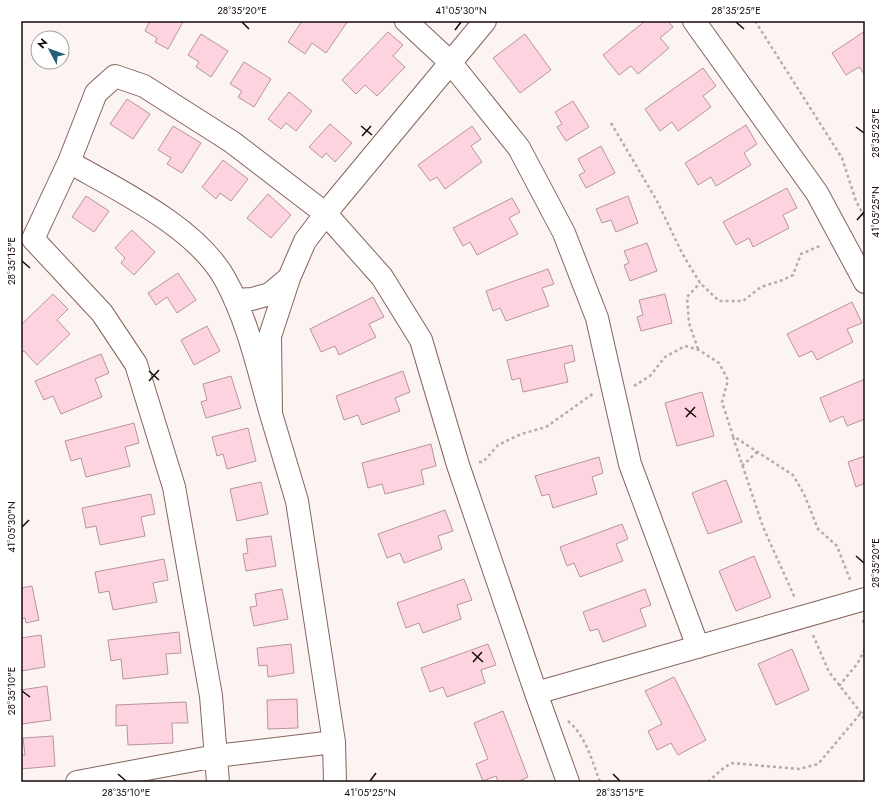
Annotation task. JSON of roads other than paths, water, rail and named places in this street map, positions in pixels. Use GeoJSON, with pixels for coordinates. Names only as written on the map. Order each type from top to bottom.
{"type":"FeatureCollection","features":[{"type":"Feature","properties":{"kind":"street"},"geometry":{"type":"LineString","coordinates":[[406,21],[450,62],[520,148],[564,233],[596,318],[630,464],[698,647]]}},
{"type":"Feature","properties":{"kind":"street"},"geometry":{"type":"LineString","coordinates":[[271,414],[270,336],[288,278],[305,241],[485,21]]}},
{"type":"Feature","properties":{"kind":"street"},"geometry":{"type":"LineString","coordinates":[[694,21],[817,193],[865,282]]}},
{"type":"Feature","properties":{"kind":"street"},"geometry":{"type":"LineString","coordinates":[[218,782],[211,696],[174,488],[136,364],[102,313],[33,239],[69,162],[96,92],[115,76],[144,86],[232,142],[326,214],[382,277],[422,340],[458,465],[568,782]]}},
{"type":"Feature","properties":{"kind":"street"},"geometry":{"type":"LineString","coordinates":[[69,162],[178,226],[209,257],[224,278],[235,300],[250,341],[297,502],[334,742],[335,782]]}},
{"type":"Feature","properties":{"kind":"street"},"geometry":{"type":"LineString","coordinates":[[235,300],[252,299],[270,294],[288,278]]}},
{"type":"Feature","properties":{"kind":"street"},"geometry":{"type":"LineString","coordinates":[[536,693],[862,600]]}},
{"type":"Feature","properties":{"kind":"street"},"geometry":{"type":"LineString","coordinates":[[77,782],[216,756],[334,742]]}}]}
